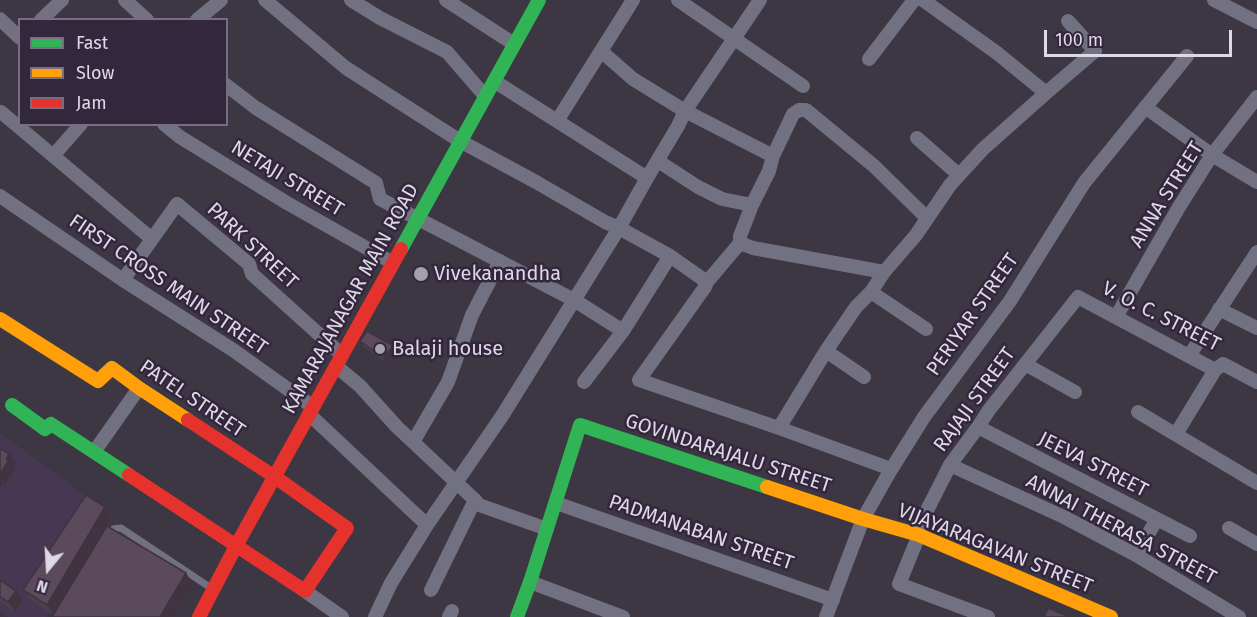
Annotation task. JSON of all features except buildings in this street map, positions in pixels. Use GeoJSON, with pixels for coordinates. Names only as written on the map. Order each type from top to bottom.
{"type":"FeatureCollection","features":[{"type":"Feature","properties":{"kind":"street"},"geometry":{"type":"LineString","coordinates":[[43,18],[62,0]]}},
{"type":"Feature","properties":{"kind":"street"},"geometry":{"type":"LineString","coordinates":[[125,0],[145,18]]}},
{"type":"Feature","properties":{"kind":"street"},"geometry":{"type":"LineString","coordinates":[[199,18],[221,0]]}},
{"type":"Feature","properties":{"kind":"street"},"geometry":{"type":"LineString","coordinates":[[265,0],[346,68],[460,141],[604,222],[670,256],[707,282]]}},
{"type":"Feature","properties":{"kind":"street"},"geometry":{"type":"LineString","coordinates":[[351,0],[380,18],[447,52],[485,96]]}},
{"type":"Feature","properties":{"kind":"street"},"geometry":{"type":"LineString","coordinates":[[446,0],[514,44]]}},
{"type":"Feature","properties":{"kind":"street","name":"KAMARAJANAGAR MAIN ROAD"},"geometry":{"type":"LineString","coordinates":[[206,615],[214,589],[274,477],[538,0]]}},
{"type":"Feature","properties":{"kind":"street"},"geometry":{"type":"LineString","coordinates":[[557,121],[633,0]]}},
{"type":"Feature","properties":{"kind":"street"},"geometry":{"type":"LineString","coordinates":[[678,0],[803,86]]}},
{"type":"Feature","properties":{"kind":"street"},"geometry":{"type":"LineString","coordinates":[[375,617],[391,583],[427,525],[502,416],[619,228],[685,111],[760,0]]}},
{"type":"Feature","properties":{"kind":"street"},"geometry":{"type":"LineString","coordinates":[[870,59],[914,0]]}},
{"type":"Feature","properties":{"kind":"street"},"geometry":{"type":"LineString","coordinates":[[923,0],[997,53],[1046,93]]}},
{"type":"Feature","properties":{"kind":"street"},"geometry":{"type":"LineString","coordinates":[[1214,0],[1257,22]]}},
{"type":"Feature","properties":{"kind":"street"},"geometry":{"type":"LineString","coordinates":[[0,19],[18,36]]}},
{"type":"Feature","properties":{"kind":"street"},"geometry":{"type":"LineString","coordinates":[[779,428],[856,307],[871,292],[884,272],[916,235],[950,185],[983,149],[1095,51],[1068,21]]}},
{"type":"Feature","properties":{"kind":"street"},"geometry":{"type":"LineString","coordinates":[[601,51],[633,79],[685,111],[773,156]]}},
{"type":"Feature","properties":{"kind":"street","name":"PERIYAR STREET"},"geometry":{"type":"LineString","coordinates":[[826,617],[863,519],[926,413],[1010,302],[1084,183],[1187,56]]}},
{"type":"Feature","properties":{"kind":"street"},"geometry":{"type":"LineString","coordinates":[[494,81],[646,178]]}},
{"type":"Feature","properties":{"kind":"street"},"geometry":{"type":"LineString","coordinates":[[228,87],[256,108],[376,183],[380,199],[574,300],[623,331]]}},
{"type":"Feature","properties":{"kind":"street","name":"ANNA STREET"},"geometry":{"type":"LineString","coordinates":[[1116,317],[1179,207],[1212,155],[1257,97]]}},
{"type":"Feature","properties":{"kind":"street"},"geometry":{"type":"LineString","coordinates":[[1145,107],[1212,155],[1257,182]]}},
{"type":"Feature","properties":{"kind":"street"},"geometry":{"type":"LineString","coordinates":[[891,469],[639,380],[707,282],[740,243],[740,236],[769,171],[773,156],[793,114],[799,110],[806,110],[874,166],[927,218]]}},
{"type":"Feature","properties":{"kind":"street"},"geometry":{"type":"LineString","coordinates":[[1,112],[152,239]]}},
{"type":"Feature","properties":{"kind":"street"},"geometry":{"type":"LineString","coordinates":[[53,156],[79,126]]}},
{"type":"Feature","properties":{"kind":"street","name":"NETAJI STREET"},"geometry":{"type":"LineString","coordinates":[[166,126],[180,138],[287,203],[393,263]]}},
{"type":"Feature","properties":{"kind":"street"},"geometry":{"type":"LineString","coordinates":[[917,138],[959,175]]}},
{"type":"Feature","properties":{"kind":"street"},"geometry":{"type":"LineString","coordinates":[[658,161],[698,188],[722,199],[752,205]]}},
{"type":"Feature","properties":{"kind":"street","name":"FIRST CROSS MAIN STREET"},"geometry":{"type":"LineString","coordinates":[[0,196],[123,280],[233,350],[311,410],[427,525]]}},
{"type":"Feature","properties":{"kind":"street","name":"PARK STREET"},"geometry":{"type":"LineString","coordinates":[[123,280],[177,204],[249,264],[252,274],[339,360]]}},
{"type":"Feature","properties":{"kind":"street"},"geometry":{"type":"LineString","coordinates":[[740,243],[753,248],[884,272]]}},
{"type":"Feature","properties":{"kind":"street"},"geometry":{"type":"LineString","coordinates":[[1189,356],[1219,309],[1253,267],[1257,252]]}},
{"type":"Feature","properties":{"kind":"street"},"geometry":{"type":"LineString","coordinates":[[584,382],[623,331],[670,256]]}},
{"type":"Feature","properties":{"kind":"street"},"geometry":{"type":"LineString","coordinates":[[413,442],[448,382],[472,315],[500,261]]}},
{"type":"Feature","properties":{"kind":"street"},"geometry":{"type":"LineString","coordinates":[[871,292],[926,329]]}},
{"type":"Feature","properties":{"kind":"street","name":"V. O. C. STREET"},"geometry":{"type":"LineString","coordinates":[[1078,297],[1215,370],[1223,364],[1257,382]]}},
{"type":"Feature","properties":{"kind":"street","name":"RAJAJI STREET"},"geometry":{"type":"LineString","coordinates":[[988,617],[900,584],[917,535],[950,465],[989,410],[1078,297]]}},
{"type":"Feature","properties":{"kind":"street"},"geometry":{"type":"LineString","coordinates":[[1219,309],[1257,328]]}},
{"type":"Feature","properties":{"kind":"street","name":"PATEL STREET"},"geometry":{"type":"LineString","coordinates":[[1,322],[98,381],[112,368],[274,477]]}},
{"type":"Feature","properties":{"kind":"street"},"geometry":{"type":"LineString","coordinates":[[826,351],[864,377]]}},
{"type":"Feature","properties":{"kind":"street"},"geometry":{"type":"LineString","coordinates":[[339,360],[397,427],[479,505],[547,530]]}},
{"type":"Feature","properties":{"kind":"street"},"geometry":{"type":"LineString","coordinates":[[1025,364],[1075,392]]}},
{"type":"Feature","properties":{"kind":"street"},"geometry":{"type":"LineString","coordinates":[[1176,434],[1215,370]]}},
{"type":"Feature","properties":{"kind":"street"},"geometry":{"type":"LineString","coordinates":[[94,452],[139,388]]}},
{"type":"Feature","properties":{"kind":"street"},"geometry":{"type":"LineString","coordinates":[[12,405],[45,429],[51,424],[342,617]]}},
{"type":"Feature","properties":{"kind":"street"},"geometry":{"type":"LineString","coordinates":[[1138,412],[1257,483]]}},
{"type":"Feature","properties":{"kind":"street","name":"GOVINDARAJALU STREET"},"geometry":{"type":"LineString","coordinates":[[556,503],[580,425],[863,519]]}},
{"type":"Feature","properties":{"kind":"street","name":"JEEVA STREET"},"geometry":{"type":"LineString","coordinates":[[978,428],[1190,536]]}},
{"type":"Feature","properties":{"kind":"street","name":"ANNAI THERASA STREET"},"geometry":{"type":"LineString","coordinates":[[950,465],[1064,517],[1136,555],[1239,617]]}},
{"type":"Feature","properties":{"kind":"street"},"geometry":{"type":"LineString","coordinates":[[274,477],[347,528],[305,591]]}},
{"type":"Feature","properties":{"kind":"street"},"geometry":{"type":"LineString","coordinates":[[431,590],[475,500]]}},
{"type":"Feature","properties":{"kind":"street"},"geometry":{"type":"LineString","coordinates":[[517,617],[556,503]]}},
{"type":"Feature","properties":{"kind":"street","name":"PADMANABAN STREET"},"geometry":{"type":"LineString","coordinates":[[556,503],[833,600]]}},
{"type":"Feature","properties":{"kind":"street","name":"VIJAYARAGAVAN STREET"},"geometry":{"type":"LineString","coordinates":[[863,519],[917,535],[1111,617]]}},
{"type":"Feature","properties":{"kind":"street"},"geometry":{"type":"LineString","coordinates":[[1136,555],[1157,519]]}},
{"type":"Feature","properties":{"kind":"street"},"geometry":{"type":"LineString","coordinates":[[1230,528],[1257,544]]}},
{"type":"Feature","properties":{"kind":"street"},"geometry":{"type":"LineString","coordinates":[[530,582],[623,617]]}},
{"type":"Feature","properties":{"kind":"lane"},"geometry":{"type":"LineString","coordinates":[[104,540],[114,528],[121,528],[214,589]]}},
{"type":"Feature","properties":{"kind":"shaded area"},"geometry":{"type":"Polygon","coordinates":[[[0,433],[114,516],[47,617],[8,617],[0,612],[0,433]]]}},
{"type":"Feature","properties":{"kind":"traffic: fast"},"geometry":{"type":"LineString","coordinates":[[401,249],[539,0]]}},
{"type":"Feature","properties":{"kind":"traffic: fast"},"geometry":{"type":"LineString","coordinates":[[12,405],[45,429],[51,424],[129,475]]}},
{"type":"Feature","properties":{"kind":"traffic: fast"},"geometry":{"type":"LineString","coordinates":[[517,617],[580,425],[767,487]]}},
{"type":"Feature","properties":{"kind":"traffic: slow"},"geometry":{"type":"LineString","coordinates":[[0,319],[98,381],[112,368],[188,420]]}},
{"type":"Feature","properties":{"kind":"traffic: slow"},"geometry":{"type":"LineString","coordinates":[[767,487],[919,535],[1111,617]]}},
{"type":"Feature","properties":{"kind":"traffic: jam"},"geometry":{"type":"LineString","coordinates":[[199,617],[401,249]]}},
{"type":"Feature","properties":{"kind":"traffic: jam"},"geometry":{"type":"LineString","coordinates":[[129,475],[305,591],[347,528],[188,420]]}},
{"type":"Feature","properties":{"kind":"place","name":"Vivekanandha"},"geometry":{"type":"Point","coordinates":[421,274]}},
{"type":"Feature","properties":{"kind":"place","name":"Balaji house"},"geometry":{"type":"Point","coordinates":[380,349]}}]}
